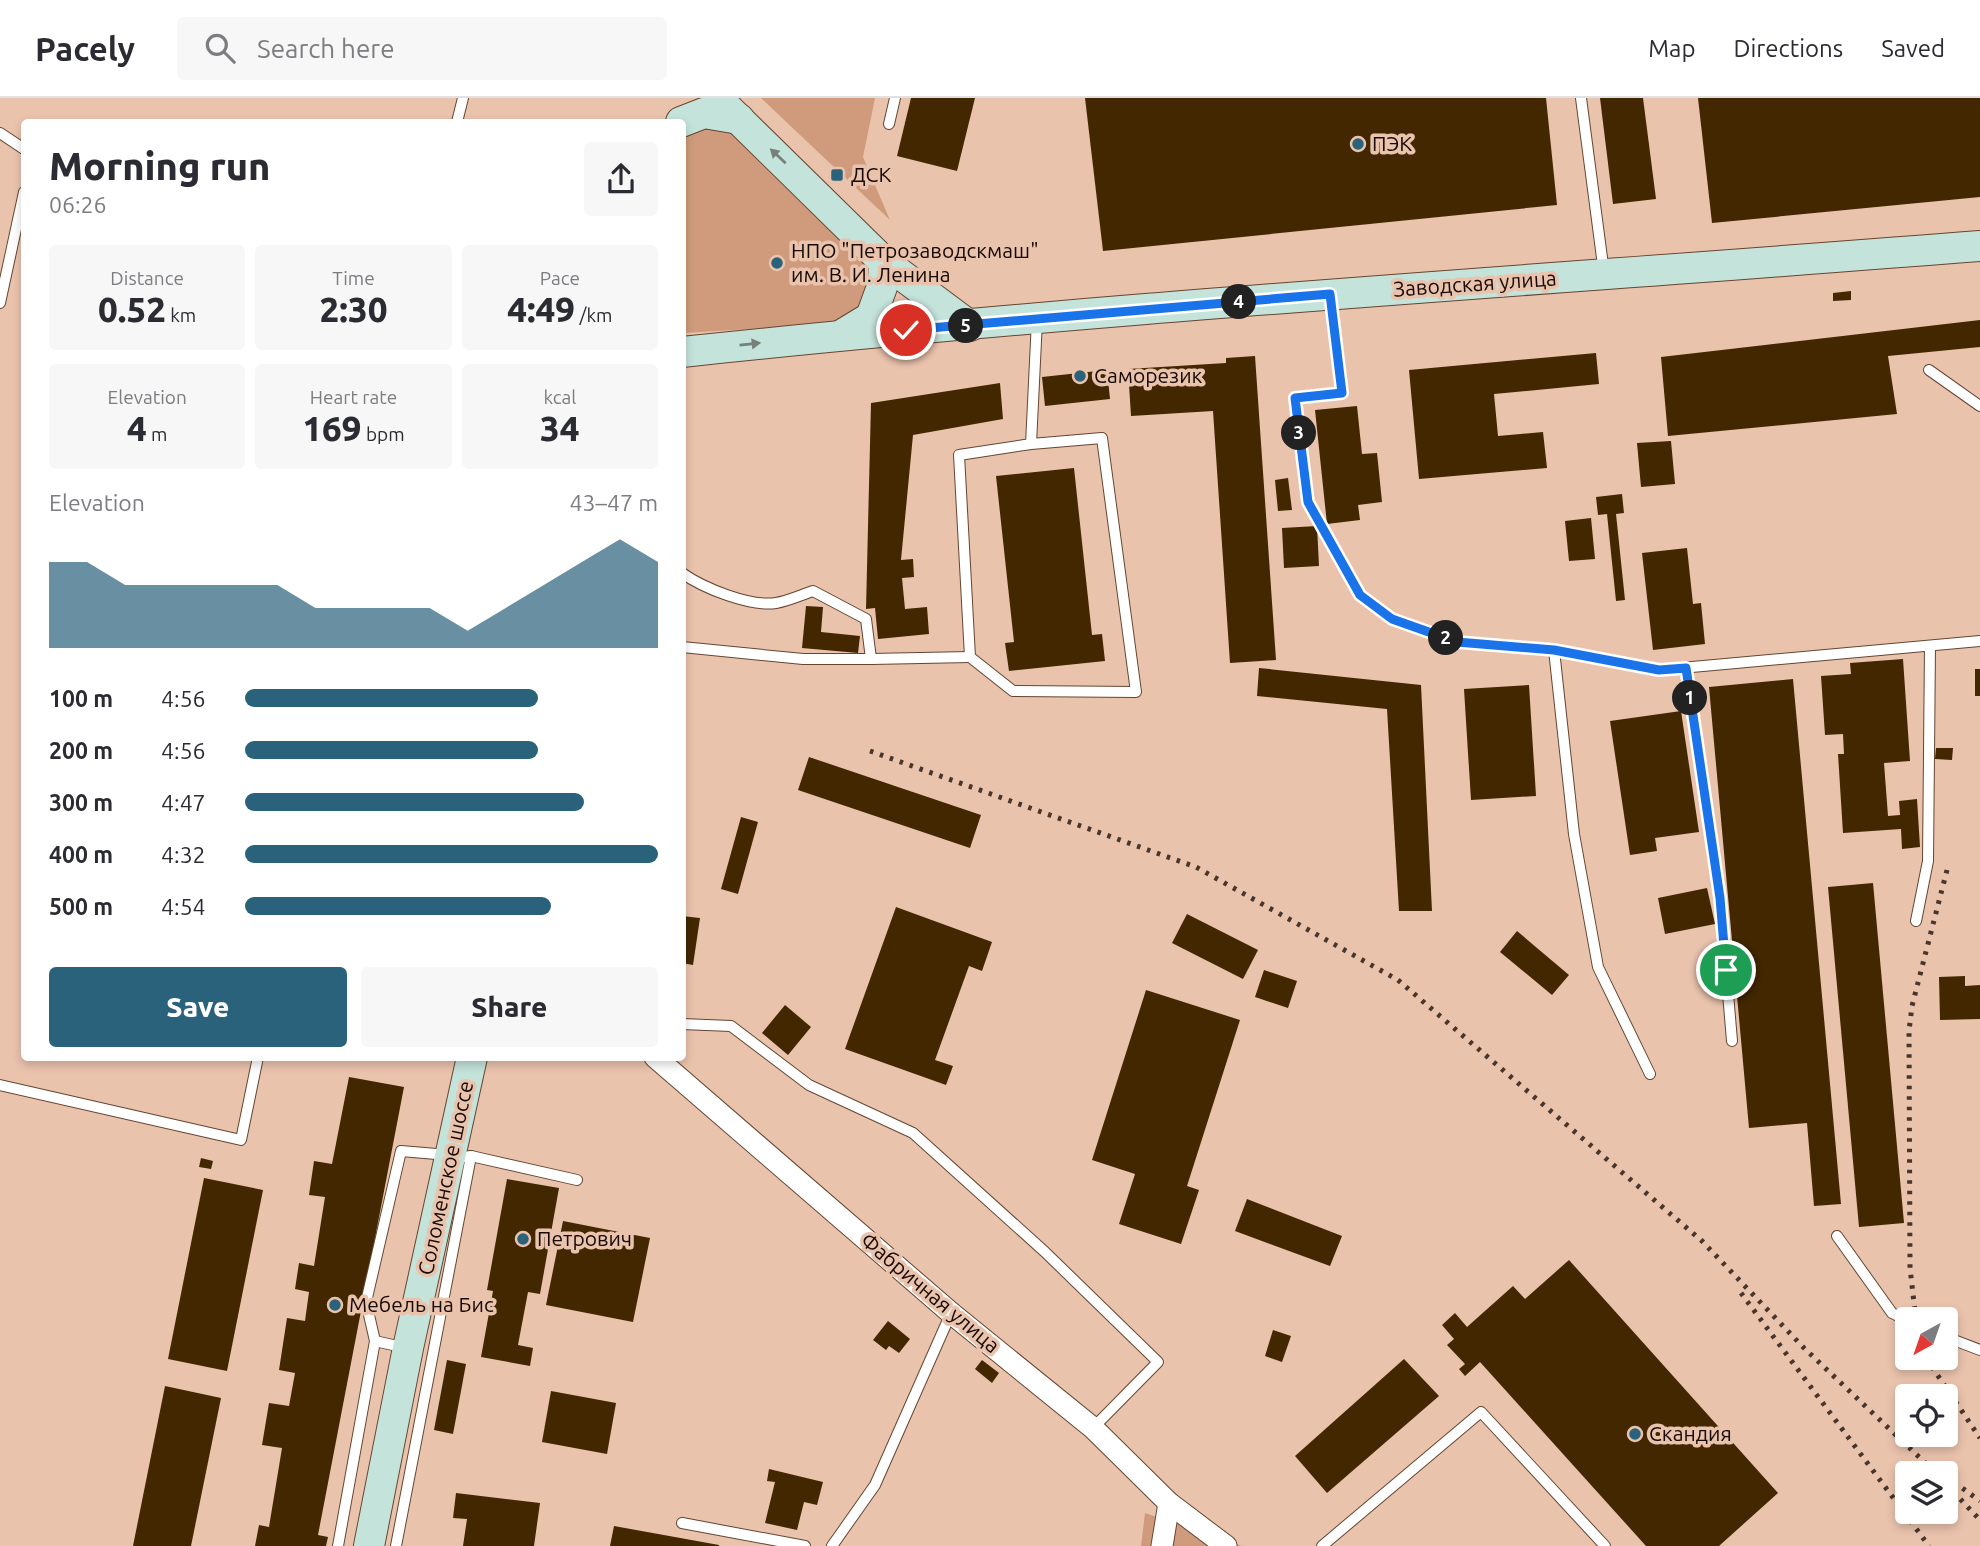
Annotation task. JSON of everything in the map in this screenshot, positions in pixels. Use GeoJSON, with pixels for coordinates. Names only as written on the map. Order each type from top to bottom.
{"type":"FeatureCollection","features":[{"type":"Feature","properties":{"kind":"main road"},"geometry":{"type":"LineString","coordinates":[[669,119],[674,98]]}},
{"type":"Feature","properties":{"kind":"main road"},"geometry":{"type":"LineString","coordinates":[[717,98],[884,262],[970,326]]}},
{"type":"Feature","properties":{"kind":"main road"},"geometry":{"type":"LineString","coordinates":[[686,120],[704,113],[739,119]]}},
{"type":"Feature","properties":{"kind":"main road","name":"Заводская улица"},"geometry":{"type":"LineString","coordinates":[[686,352],[842,334],[970,326],[1330,294],[1980,246]]}},
{"type":"Feature","properties":{"kind":"main road"},"geometry":{"type":"LineString","coordinates":[[842,334],[872,317],[883,284],[884,262]]}},
{"type":"Feature","properties":{"kind":"main road","name":"Соломенское шоссе"},"geometry":{"type":"LineString","coordinates":[[369,1546],[408,1348],[461,1156],[472,1061]]}},
{"type":"Feature","properties":{"kind":"street","name":"Фабричная улица"},"geometry":{"type":"LineString","coordinates":[[660,1061],[951,1313],[1093,1428],[1169,1503],[1226,1546]]}},
{"type":"Feature","properties":{"kind":"street"},"geometry":{"type":"LineString","coordinates":[[1162,1546],[1169,1503]]}},
{"type":"Feature","properties":{"kind":"lane"},"geometry":{"type":"LineString","coordinates":[[458,119],[463,98]]}},
{"type":"Feature","properties":{"kind":"lane"},"geometry":{"type":"LineString","coordinates":[[889,124],[895,98]]}},
{"type":"Feature","properties":{"kind":"lane"},"geometry":{"type":"LineString","coordinates":[[1581,98],[1604,275]]}},
{"type":"Feature","properties":{"kind":"lane"},"geometry":{"type":"LineString","coordinates":[[0,133],[21,147]]}},
{"type":"Feature","properties":{"kind":"lane"},"geometry":{"type":"LineString","coordinates":[[0,303],[21,205]]}},
{"type":"Feature","properties":{"kind":"lane"},"geometry":{"type":"LineString","coordinates":[[1330,294],[1342,393],[1295,398],[1308,502],[1360,595],[1392,619],[1457,642],[1554,650],[1659,670],[1980,641]]}},
{"type":"Feature","properties":{"kind":"lane"},"geometry":{"type":"LineString","coordinates":[[1031,444],[1037,320]]}},
{"type":"Feature","properties":{"kind":"lane"},"geometry":{"type":"LineString","coordinates":[[1929,370],[1980,406]]}},
{"type":"Feature","properties":{"kind":"lane"},"geometry":{"type":"LineString","coordinates":[[686,647],[803,659],[970,657],[1013,691],[1136,692],[1102,438],[1031,444],[959,455],[970,657]]}},
{"type":"Feature","properties":{"kind":"lane"},"geometry":{"type":"LineString","coordinates":[[686,576],[736,598],[774,603],[813,591],[866,619],[871,659]]}},
{"type":"Feature","properties":{"kind":"lane"},"geometry":{"type":"LineString","coordinates":[[1916,921],[1928,861],[1930,646]]}},
{"type":"Feature","properties":{"kind":"lane"},"geometry":{"type":"LineString","coordinates":[[1554,650],[1574,834],[1598,967],[1650,1074]]}},
{"type":"Feature","properties":{"kind":"lane"},"geometry":{"type":"LineString","coordinates":[[1686,668],[1720,898],[1732,1041]]}},
{"type":"Feature","properties":{"kind":"lane"},"geometry":{"type":"LineString","coordinates":[[686,1024],[731,1026],[809,1085],[913,1133],[1045,1252],[1158,1362],[1093,1428]]}},
{"type":"Feature","properties":{"kind":"lane"},"geometry":{"type":"LineString","coordinates":[[0,1085],[241,1140],[257,1061]]}},
{"type":"Feature","properties":{"kind":"lane"},"geometry":{"type":"LineString","coordinates":[[338,1546],[375,1341],[366,1303],[401,1151],[461,1156],[577,1181]]}},
{"type":"Feature","properties":{"kind":"lane"},"geometry":{"type":"LineString","coordinates":[[396,1546],[461,1156]]}},
{"type":"Feature","properties":{"kind":"lane"},"geometry":{"type":"LineString","coordinates":[[1837,1236],[1895,1314]]}},
{"type":"Feature","properties":{"kind":"lane"},"geometry":{"type":"LineString","coordinates":[[832,1546],[875,1485],[951,1313]]}},
{"type":"Feature","properties":{"kind":"lane"},"geometry":{"type":"LineString","coordinates":[[375,1341],[408,1348]]}},
{"type":"Feature","properties":{"kind":"lane"},"geometry":{"type":"LineString","coordinates":[[1958,1342],[1980,1350]]}},
{"type":"Feature","properties":{"kind":"lane"},"geometry":{"type":"LineString","coordinates":[[1322,1546],[1481,1412],[1605,1546]]}},
{"type":"Feature","properties":{"kind":"lane"},"geometry":{"type":"LineString","coordinates":[[682,1523],[806,1546]]}},
{"type":"Feature","properties":{"kind":"shaded area"},"geometry":{"type":"Polygon","coordinates":[[[761,98],[875,98],[863,157],[890,220],[761,98]]]}},
{"type":"Feature","properties":{"kind":"shaded area"},"geometry":{"type":"Polygon","coordinates":[[[703,126],[733,131],[865,265],[871,279],[859,311],[840,324],[686,333],[686,138],[703,126]]]}},
{"type":"Feature","properties":{"kind":"shaded area"},"geometry":{"type":"Polygon","coordinates":[[[1145,1513],[1242,1546],[1141,1546],[1145,1513]]]}},
{"type":"Feature","properties":{"kind":"building"},"geometry":{"type":"Polygon","coordinates":[[[911,98],[975,98],[957,171],[897,156],[911,98]]]}},
{"type":"Feature","properties":{"kind":"building"},"geometry":{"type":"Polygon","coordinates":[[[1085,98],[1546,98],[1557,205],[1103,251],[1085,98]]]}},
{"type":"Feature","properties":{"kind":"building"},"geometry":{"type":"Polygon","coordinates":[[[1600,98],[1643,98],[1656,199],[1613,204],[1600,98]]]}},
{"type":"Feature","properties":{"kind":"building"},"geometry":{"type":"Polygon","coordinates":[[[1698,98],[1980,98],[1980,197],[1712,223],[1698,98]]]}},
{"type":"Feature","properties":{"kind":"building"},"geometry":{"type":"Polygon","coordinates":[[[1851,291],[1851,300],[1833,301],[1833,293],[1851,291]]]}},
{"type":"Feature","properties":{"kind":"building"},"geometry":{"type":"Polygon","coordinates":[[[1980,320],[1980,347],[1888,356],[1897,414],[1668,436],[1661,357],[1980,320]]]}},
{"type":"Feature","properties":{"kind":"building"},"geometry":{"type":"Polygon","coordinates":[[[1596,353],[1599,384],[1494,394],[1498,436],[1543,432],[1547,468],[1419,479],[1409,370],[1596,353]]]}},
{"type":"Feature","properties":{"kind":"building"},"geometry":{"type":"Polygon","coordinates":[[[1255,356],[1276,660],[1230,663],[1213,411],[1131,416],[1128,369],[1226,363],[1226,358],[1255,356]]]}},
{"type":"Feature","properties":{"kind":"building"},"geometry":{"type":"Polygon","coordinates":[[[1107,370],[1110,399],[1045,406],[1042,377],[1107,370]]]}},
{"type":"Feature","properties":{"kind":"building"},"geometry":{"type":"Polygon","coordinates":[[[1000,383],[1003,419],[913,435],[901,560],[913,559],[914,577],[902,578],[905,609],[927,607],[929,634],[878,639],[875,608],[866,609],[871,403],[1000,383]]]}},
{"type":"Feature","properties":{"kind":"building"},"geometry":{"type":"Polygon","coordinates":[[[1357,406],[1362,454],[1377,453],[1382,502],[1358,505],[1360,520],[1327,524],[1315,410],[1357,406]]]}},
{"type":"Feature","properties":{"kind":"building"},"geometry":{"type":"Polygon","coordinates":[[[1671,441],[1675,484],[1641,487],[1637,443],[1671,441]]]}},
{"type":"Feature","properties":{"kind":"building"},"geometry":{"type":"Polygon","coordinates":[[[1074,468],[1092,635],[1102,634],[1105,661],[1009,671],[1005,643],[1014,642],[996,476],[1074,468]]]}},
{"type":"Feature","properties":{"kind":"building"},"geometry":{"type":"Polygon","coordinates":[[[1288,478],[1292,510],[1278,511],[1275,480],[1288,478]]]}},
{"type":"Feature","properties":{"kind":"building"},"geometry":{"type":"Polygon","coordinates":[[[1622,494],[1624,513],[1616,514],[1625,600],[1616,601],[1607,514],[1598,515],[1596,497],[1622,494]]]}},
{"type":"Feature","properties":{"kind":"building"},"geometry":{"type":"Polygon","coordinates":[[[1591,518],[1595,559],[1569,561],[1565,521],[1591,518]]]}},
{"type":"Feature","properties":{"kind":"building"},"geometry":{"type":"Polygon","coordinates":[[[1317,526],[1319,566],[1284,568],[1282,528],[1317,526]]]}},
{"type":"Feature","properties":{"kind":"building"},"geometry":{"type":"Polygon","coordinates":[[[1687,548],[1693,604],[1701,603],[1705,644],[1653,650],[1642,553],[1687,548]]]}},
{"type":"Feature","properties":{"kind":"building"},"geometry":{"type":"Polygon","coordinates":[[[806,606],[823,607],[821,632],[860,636],[858,653],[802,648],[806,606]]]}},
{"type":"Feature","properties":{"kind":"building"},"geometry":{"type":"Polygon","coordinates":[[[1903,659],[1910,761],[1884,763],[1888,816],[1900,815],[1899,801],[1917,799],[1920,847],[1902,849],[1901,829],[1843,833],[1838,754],[1844,754],[1843,734],[1825,735],[1821,676],[1851,674],[1850,663],[1903,659]]]}},
{"type":"Feature","properties":{"kind":"building"},"geometry":{"type":"Polygon","coordinates":[[[1259,668],[1421,685],[1432,911],[1399,911],[1387,709],[1257,696],[1259,668]]]}},
{"type":"Feature","properties":{"kind":"building"},"geometry":{"type":"Polygon","coordinates":[[[1975,669],[1980,669],[1980,696],[1975,696],[1975,669]]]}},
{"type":"Feature","properties":{"kind":"building"},"geometry":{"type":"Polygon","coordinates":[[[1793,679],[1841,1204],[1814,1206],[1807,1123],[1749,1128],[1709,687],[1793,679]]]}},
{"type":"Feature","properties":{"kind":"building"},"geometry":{"type":"Polygon","coordinates":[[[1529,685],[1536,796],[1471,800],[1464,689],[1529,685]]]}},
{"type":"Feature","properties":{"kind":"building"},"geometry":{"type":"Polygon","coordinates":[[[1681,711],[1699,832],[1655,838],[1657,851],[1630,855],[1610,721],[1681,711]]]}},
{"type":"Feature","properties":{"kind":"building"},"geometry":{"type":"Polygon","coordinates":[[[1936,748],[1953,748],[1952,760],[1935,759],[1936,748]]]}},
{"type":"Feature","properties":{"kind":"building"},"geometry":{"type":"Polygon","coordinates":[[[809,757],[981,815],[970,848],[798,790],[809,757]]]}},
{"type":"Feature","properties":{"kind":"building"},"geometry":{"type":"Polygon","coordinates":[[[741,817],[758,822],[738,894],[721,889],[741,817]]]}},
{"type":"Feature","properties":{"kind":"building"},"geometry":{"type":"Polygon","coordinates":[[[1873,883],[1904,1223],[1859,1227],[1828,887],[1873,883]]]}},
{"type":"Feature","properties":{"kind":"building"},"geometry":{"type":"Polygon","coordinates":[[[1707,888],[1715,924],[1665,934],[1658,898],[1707,888]]]}},
{"type":"Feature","properties":{"kind":"building"},"geometry":{"type":"Polygon","coordinates":[[[896,907],[992,942],[982,971],[969,966],[935,1060],[953,1066],[946,1085],[845,1049],[896,907]]]}},
{"type":"Feature","properties":{"kind":"building"},"geometry":{"type":"Polygon","coordinates":[[[1187,914],[1258,950],[1243,979],[1172,943],[1187,914]]]}},
{"type":"Feature","properties":{"kind":"building"},"geometry":{"type":"Polygon","coordinates":[[[686,916],[700,918],[693,965],[686,964],[686,916]]]}},
{"type":"Feature","properties":{"kind":"building"},"geometry":{"type":"Polygon","coordinates":[[[1517,931],[1569,975],[1552,995],[1500,952],[1517,931]]]}},
{"type":"Feature","properties":{"kind":"building"},"geometry":{"type":"Polygon","coordinates":[[[1264,970],[1297,981],[1288,1008],[1255,997],[1264,970]]]}},
{"type":"Feature","properties":{"kind":"building"},"geometry":{"type":"Polygon","coordinates":[[[1965,976],[1965,986],[1980,985],[1980,1019],[1940,1020],[1939,977],[1965,976]]]}},
{"type":"Feature","properties":{"kind":"building"},"geometry":{"type":"Polygon","coordinates":[[[1146,990],[1240,1020],[1187,1186],[1199,1190],[1181,1244],[1119,1224],[1135,1174],[1092,1160],[1146,990]]]}},
{"type":"Feature","properties":{"kind":"building"},"geometry":{"type":"Polygon","coordinates":[[[785,1005],[811,1027],[788,1055],[762,1033],[785,1005]]]}},
{"type":"Feature","properties":{"kind":"building","name":"Мебель на Бис"},"geometry":{"type":"Polygon","coordinates":[[[349,1077],[404,1087],[318,1535],[328,1537],[326,1546],[255,1546],[259,1525],[269,1527],[282,1448],[262,1445],[269,1403],[289,1406],[295,1373],[279,1370],[287,1318],[305,1321],[309,1292],[295,1289],[299,1263],[314,1266],[325,1197],[309,1195],[314,1161],[332,1164],[349,1077]]]}},
{"type":"Feature","properties":{"kind":"building"},"geometry":{"type":"Polygon","coordinates":[[[201,1158],[213,1161],[211,1169],[199,1167],[201,1158]]]}},
{"type":"Feature","properties":{"kind":"building"},"geometry":{"type":"Polygon","coordinates":[[[204,1178],[263,1190],[227,1371],[168,1359],[204,1178]]]}},
{"type":"Feature","properties":{"kind":"building","name":"Петрович"},"geometry":{"type":"Polygon","coordinates":[[[507,1179],[559,1188],[540,1294],[528,1292],[518,1345],[533,1348],[530,1366],[481,1357],[493,1291],[487,1290],[507,1179]]]}},
{"type":"Feature","properties":{"kind":"building"},"geometry":{"type":"Polygon","coordinates":[[[1247,1199],[1342,1236],[1330,1266],[1235,1231],[1247,1199]]]}},
{"type":"Feature","properties":{"kind":"building"},"geometry":{"type":"Polygon","coordinates":[[[563,1221],[650,1238],[633,1322],[546,1305],[563,1221]]]}},
{"type":"Feature","properties":{"kind":"building","name":"Скандия"},"geometry":{"type":"Polygon","coordinates":[[[1569,1260],[1778,1493],[1719,1546],[1646,1546],[1480,1362],[1465,1376],[1459,1369],[1465,1364],[1447,1345],[1454,1339],[1442,1325],[1455,1313],[1467,1327],[1513,1286],[1525,1299],[1569,1260]]]}},
{"type":"Feature","properties":{"kind":"building"},"geometry":{"type":"Polygon","coordinates":[[[888,1321],[910,1339],[899,1353],[889,1346],[886,1350],[873,1340],[888,1321]]]}},
{"type":"Feature","properties":{"kind":"building"},"geometry":{"type":"Polygon","coordinates":[[[1273,1330],[1291,1336],[1282,1362],[1265,1356],[1273,1330]]]}},
{"type":"Feature","properties":{"kind":"building"},"geometry":{"type":"Polygon","coordinates":[[[1404,1359],[1439,1396],[1327,1493],[1295,1456],[1404,1359]]]}},
{"type":"Feature","properties":{"kind":"building"},"geometry":{"type":"Polygon","coordinates":[[[447,1360],[466,1364],[453,1434],[434,1430],[447,1360]]]}},
{"type":"Feature","properties":{"kind":"building"},"geometry":{"type":"Polygon","coordinates":[[[982,1360],[999,1373],[992,1383],[975,1369],[982,1360]]]}},
{"type":"Feature","properties":{"kind":"building"},"geometry":{"type":"Polygon","coordinates":[[[165,1386],[221,1398],[191,1546],[133,1546],[165,1386]]]}},
{"type":"Feature","properties":{"kind":"building"},"geometry":{"type":"Polygon","coordinates":[[[551,1391],[616,1403],[607,1454],[542,1442],[551,1391]]]}},
{"type":"Feature","properties":{"kind":"building"},"geometry":{"type":"Polygon","coordinates":[[[769,1469],[823,1482],[817,1505],[804,1502],[797,1530],[765,1523],[775,1482],[767,1481],[769,1469]]]}},
{"type":"Feature","properties":{"kind":"building"},"geometry":{"type":"Polygon","coordinates":[[[456,1493],[540,1503],[534,1546],[463,1546],[467,1519],[453,1518],[456,1493]]]}},
{"type":"Feature","properties":{"kind":"building"},"geometry":{"type":"Polygon","coordinates":[[[614,1526],[719,1545],[719,1546],[610,1546],[614,1526]]]}},
{"type":"Feature","properties":{"kind":"railway"},"geometry":{"type":"LineString","coordinates":[[870,751],[1196,867],[1398,980],[1702,1241],[1804,1348],[1923,1461]]}},
{"type":"Feature","properties":{"kind":"railway"},"geometry":{"type":"LineString","coordinates":[[1914,1307],[1910,1268],[1909,1031],[1912,1006],[1947,870]]}},
{"type":"Feature","properties":{"kind":"railway"},"geometry":{"type":"LineString","coordinates":[[1741,1293],[1929,1546]]}},
{"type":"Feature","properties":{"kind":"railway"},"geometry":{"type":"LineString","coordinates":[[1934,1370],[1980,1438]]}},
{"type":"Feature","properties":{"kind":"railway"},"geometry":{"type":"LineString","coordinates":[[1958,1485],[1980,1501]]}},
{"type":"Feature","properties":{"kind":"railway"},"geometry":{"type":"LineString","coordinates":[[1958,1497],[1980,1520]]}},
{"type":"Feature","properties":{"kind":"place","name":"ПЭК"},"geometry":{"type":"Point","coordinates":[1358,144]}},
{"type":"Feature","properties":{"kind":"place","name":"ДСК"},"geometry":{"type":"Point","coordinates":[837,175]}},
{"type":"Feature","properties":{"kind":"place","name":"НПО \"Петрозаводскмаш\" им. В. И. Ленина"},"geometry":{"type":"Point","coordinates":[777,263]}},
{"type":"Feature","properties":{"kind":"place","name":"Саморезик"},"geometry":{"type":"Point","coordinates":[1080,376]}},
{"type":"Feature","properties":{"kind":"place","name":"Петрович"},"geometry":{"type":"Point","coordinates":[523,1239]}},
{"type":"Feature","properties":{"kind":"place","name":"Мебель на Бис"},"geometry":{"type":"Point","coordinates":[335,1305]}},
{"type":"Feature","properties":{"kind":"place","name":"Скандия"},"geometry":{"type":"Point","coordinates":[1635,1434]}},
{"type":"Feature","properties":{"kind":"route"},"geometry":{"type":"LineString","coordinates":[[906,330],[1330,294],[1342,393],[1295,398],[1308,502],[1360,595],[1392,619],[1457,642],[1554,650],[1659,670],[1686,668],[1720,898],[1726,970]]}}]}
